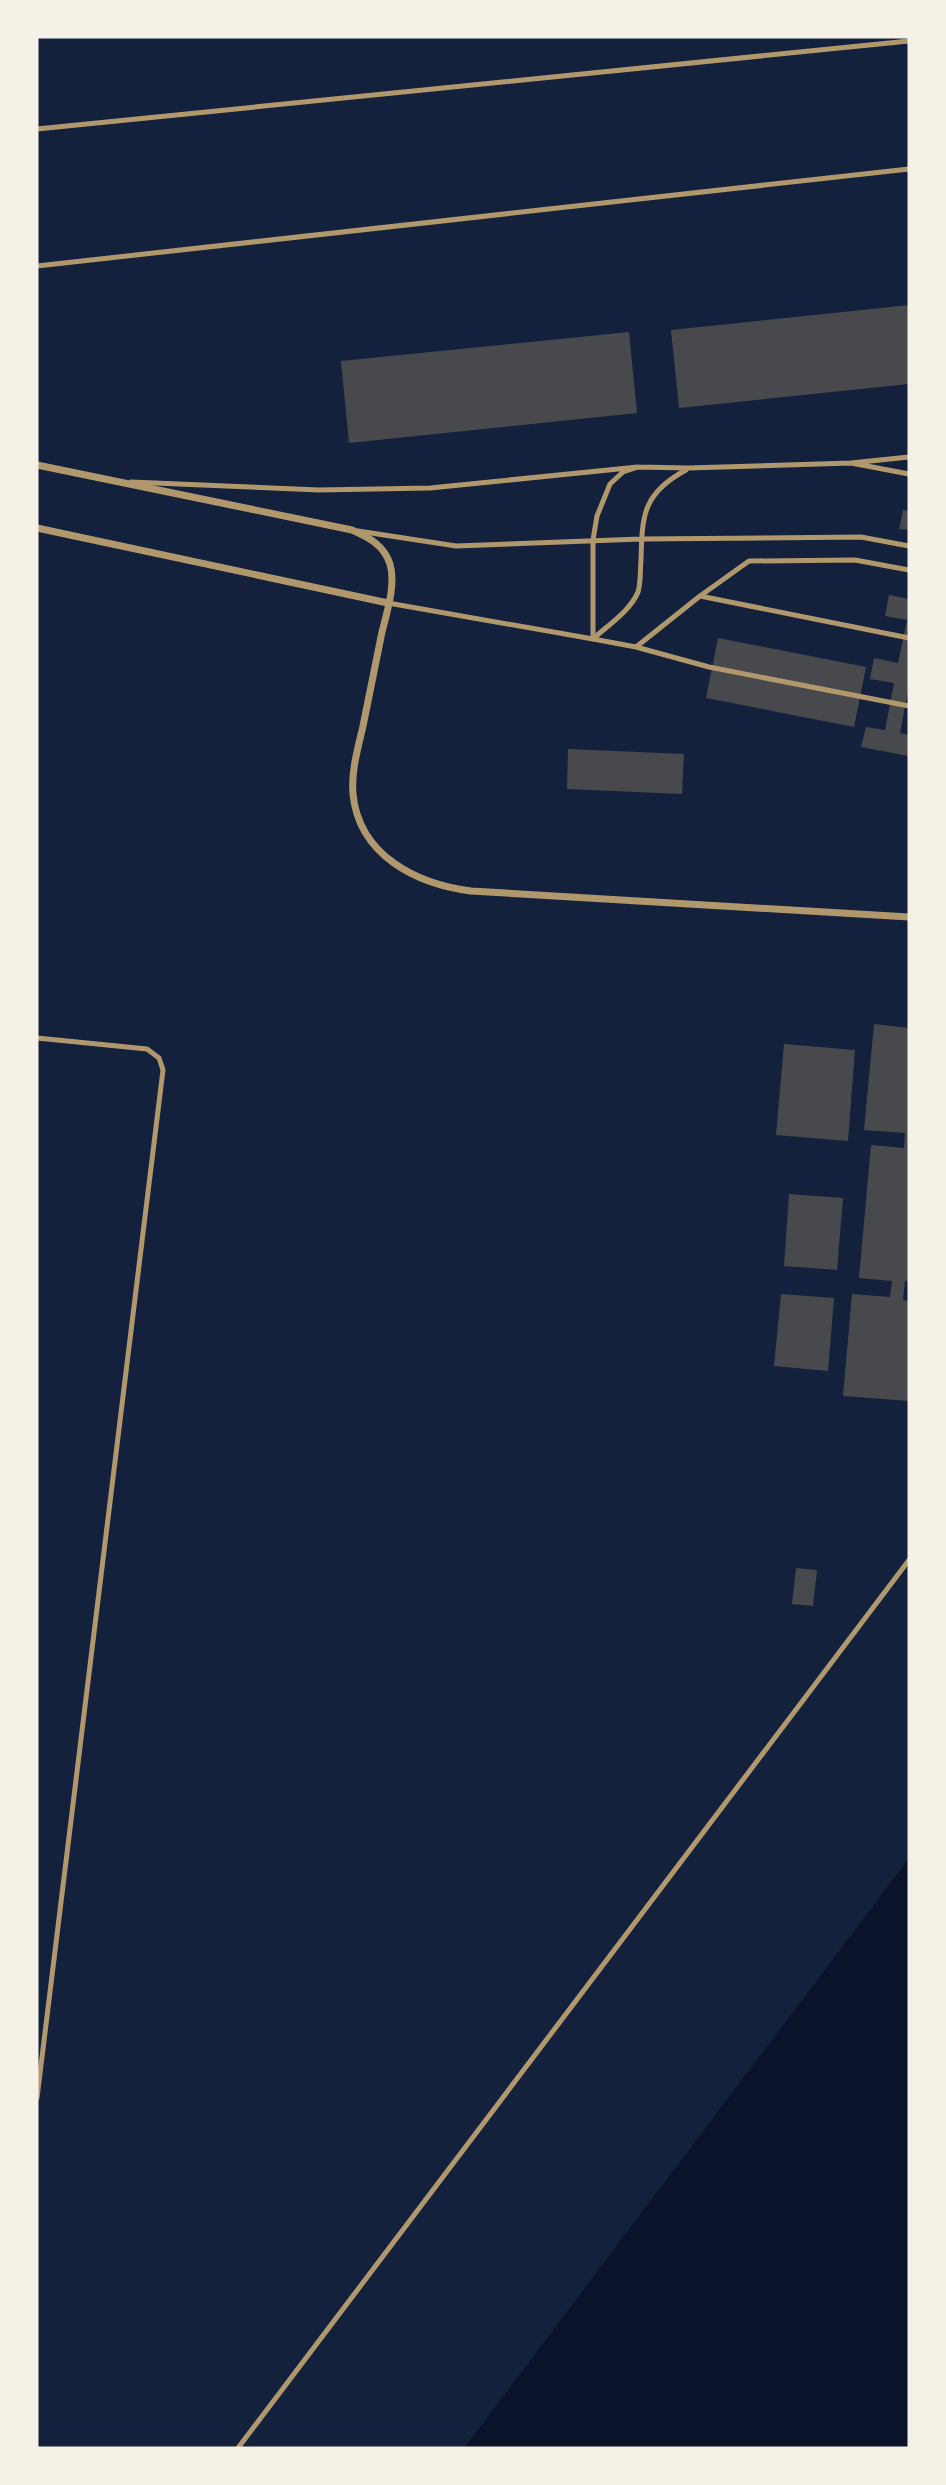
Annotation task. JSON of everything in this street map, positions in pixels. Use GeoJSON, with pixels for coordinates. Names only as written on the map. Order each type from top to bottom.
{"type":"FeatureCollection","features":[{"type":"Feature","properties":{"kind":"street"},"geometry":{"type":"LineString","coordinates":[[37,465],[352,530],[371,539],[384,551],[391,566],[388,603],[355,764],[353,795],[359,816],[372,842],[394,864],[416,878],[442,887],[471,891],[909,917]]}},
{"type":"Feature","properties":{"kind":"street"},"geometry":{"type":"LineString","coordinates":[[37,528],[388,603]]}},
{"type":"Feature","properties":{"kind":"lane"},"geometry":{"type":"LineString","coordinates":[[37,129],[909,41]]}},
{"type":"Feature","properties":{"kind":"lane"},"geometry":{"type":"LineString","coordinates":[[37,266],[909,169]]}},
{"type":"Feature","properties":{"kind":"lane"},"geometry":{"type":"LineString","coordinates":[[114,481],[319,490],[430,488],[638,467],[851,463],[909,457]]}},
{"type":"Feature","properties":{"kind":"lane"},"geometry":{"type":"LineString","coordinates":[[851,463],[909,474]]}},
{"type":"Feature","properties":{"kind":"lane"},"geometry":{"type":"LineString","coordinates":[[593,639],[593,540],[597,516],[610,484],[623,472],[638,467]]}},
{"type":"Feature","properties":{"kind":"lane"},"geometry":{"type":"LineString","coordinates":[[593,639],[627,607],[638,592],[644,512],[650,498],[660,486],[688,468]]}},
{"type":"Feature","properties":{"kind":"lane"},"geometry":{"type":"LineString","coordinates":[[352,530],[456,545],[641,538],[861,537],[909,546]]}},
{"type":"Feature","properties":{"kind":"lane"},"geometry":{"type":"LineString","coordinates":[[636,647],[749,561],[855,560],[909,570]]}},
{"type":"Feature","properties":{"kind":"lane"},"geometry":{"type":"LineString","coordinates":[[700,596],[909,638]]}},
{"type":"Feature","properties":{"kind":"lane"},"geometry":{"type":"LineString","coordinates":[[388,603],[636,647],[709,667],[909,706]]}},
{"type":"Feature","properties":{"kind":"lane"},"geometry":{"type":"LineString","coordinates":[[37,1038],[147,1049],[159,1058],[163,1070],[37,2098]]}},
{"type":"Feature","properties":{"kind":"lane"},"geometry":{"type":"LineString","coordinates":[[238,2448],[909,1560]]}},
{"type":"Feature","properties":{"kind":"water"},"geometry":{"type":"Polygon","coordinates":[[[909,1858],[909,2448],[464,2448],[909,1858]]]}},
{"type":"Feature","properties":{"kind":"pier"},"geometry":{"type":"Polygon","coordinates":[[[909,1855],[464,2448],[461,2448],[909,1855]]]}},
{"type":"Feature","properties":{"kind":"building"},"geometry":{"type":"Polygon","coordinates":[[[909,305],[909,384],[679,408],[671,330],[909,305]]]}},
{"type":"Feature","properties":{"kind":"building"},"geometry":{"type":"Polygon","coordinates":[[[629,332],[637,413],[349,443],[341,361],[629,332]]]}},
{"type":"Feature","properties":{"kind":"building"},"geometry":{"type":"Polygon","coordinates":[[[903,510],[909,511],[909,530],[899,529],[903,510]]]}},
{"type":"Feature","properties":{"kind":"building"},"geometry":{"type":"Polygon","coordinates":[[[889,595],[909,599],[909,686],[900,733],[909,735],[909,756],[861,747],[866,727],[885,730],[894,683],[870,679],[874,658],[898,663],[907,620],[885,616],[889,595]]]}},
{"type":"Feature","properties":{"kind":"building"},"geometry":{"type":"Polygon","coordinates":[[[718,638],[866,667],[854,727],[706,698],[718,638]]]}},
{"type":"Feature","properties":{"kind":"building"},"geometry":{"type":"Polygon","coordinates":[[[568,749],[684,754],[682,794],[567,789],[568,749]]]}},
{"type":"Feature","properties":{"kind":"building"},"geometry":{"type":"Polygon","coordinates":[[[874,1024],[909,1028],[909,1282],[905,1281],[903,1300],[909,1301],[909,1401],[843,1396],[852,1294],[890,1297],[892,1281],[859,1278],[871,1145],[904,1148],[905,1133],[864,1130],[874,1024]]]}},
{"type":"Feature","properties":{"kind":"building"},"geometry":{"type":"Polygon","coordinates":[[[784,1044],[855,1050],[848,1141],[776,1135],[784,1044]]]}},
{"type":"Feature","properties":{"kind":"building"},"geometry":{"type":"Polygon","coordinates":[[[789,1194],[843,1198],[837,1270],[784,1266],[789,1194]]]}},
{"type":"Feature","properties":{"kind":"building"},"geometry":{"type":"Polygon","coordinates":[[[781,1294],[834,1298],[828,1371],[774,1366],[781,1294]]]}},
{"type":"Feature","properties":{"kind":"building"},"geometry":{"type":"Polygon","coordinates":[[[796,1568],[817,1570],[813,1606],[792,1604],[796,1568]]]}}]}
